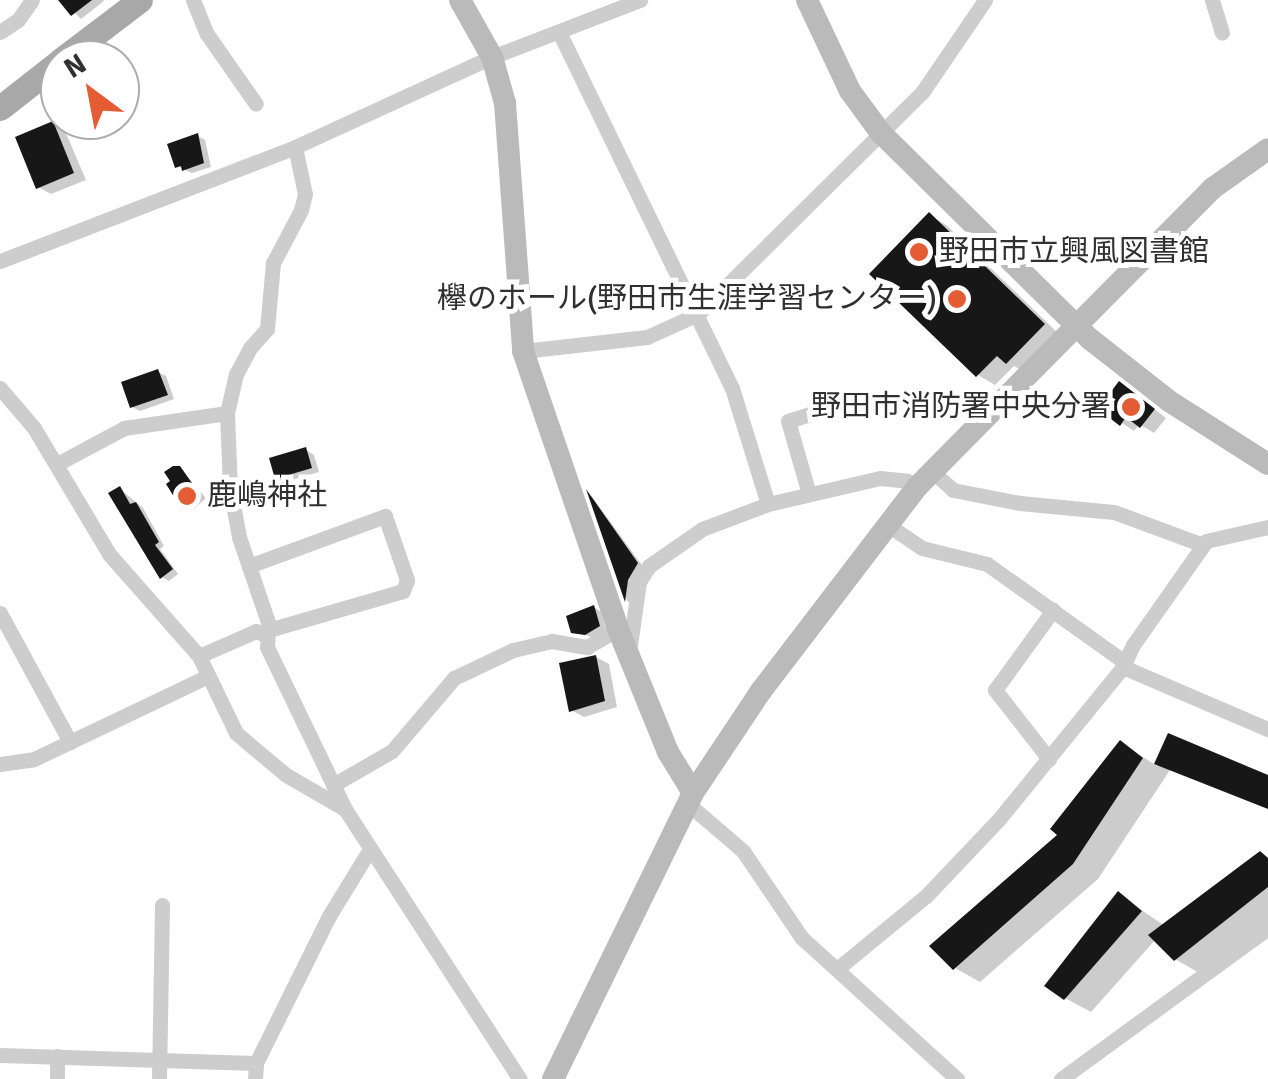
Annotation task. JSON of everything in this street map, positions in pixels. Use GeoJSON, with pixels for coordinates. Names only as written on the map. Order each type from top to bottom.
{"type":"FeatureCollection","features":[{"type":"Feature","properties":{"kind":"main road"},"geometry":{"type":"LineString","coordinates":[[87,40],[140,0]]}},
{"type":"Feature","properties":{"kind":"main road"},"geometry":{"type":"LineString","coordinates":[[0,108],[40,77]]}},
{"type":"Feature","properties":{"kind":"street"},"geometry":{"type":"LineString","coordinates":[[0,32],[18,20],[32,0]]}},
{"type":"Feature","properties":{"kind":"street"},"geometry":{"type":"LineString","coordinates":[[193,0],[207,34],[256,104]]}},
{"type":"Feature","properties":{"kind":"street"},"geometry":{"type":"LineString","coordinates":[[460,0],[492,57],[505,103],[523,351],[618,629],[673,762],[690,798],[743,852],[802,938],[957,1079]]}},
{"type":"Feature","properties":{"kind":"street"},"geometry":{"type":"LineString","coordinates":[[0,261],[294,146],[492,57],[640,0]]}},
{"type":"Feature","properties":{"kind":"street"},"geometry":{"type":"LineString","coordinates":[[807,0],[850,92],[881,133],[1075,326],[1169,402],[1268,464]]}},
{"type":"Feature","properties":{"kind":"street"},"geometry":{"type":"LineString","coordinates":[[523,351],[646,337],[698,314],[923,92],[985,0]]}},
{"type":"Feature","properties":{"kind":"street"},"geometry":{"type":"LineString","coordinates":[[1212,0],[1222,32]]}},
{"type":"Feature","properties":{"kind":"street"},"geometry":{"type":"LineString","coordinates":[[560,34],[732,388],[768,504]]}},
{"type":"Feature","properties":{"kind":"street"},"geometry":{"type":"LineString","coordinates":[[294,146],[305,194],[301,210],[273,263],[267,328],[236,374],[227,413],[230,488],[268,633],[266,647],[345,809],[520,1079]]}},
{"type":"Feature","properties":{"kind":"street"},"geometry":{"type":"LineString","coordinates":[[553,1079],[690,798],[761,690],[925,479],[1212,188],[1268,149]]}},
{"type":"Feature","properties":{"kind":"street"},"geometry":{"type":"LineString","coordinates":[[0,388],[56,464],[109,554],[199,656],[236,733],[248,747],[345,809]]}},
{"type":"Feature","properties":{"kind":"street"},"geometry":{"type":"LineString","coordinates":[[810,494],[788,421],[834,406]]}},
{"type":"Feature","properties":{"kind":"street"},"geometry":{"type":"LineString","coordinates":[[56,464],[124,428],[227,413]]}},
{"type":"Feature","properties":{"kind":"street"},"geometry":{"type":"LineString","coordinates":[[629,656],[638,582],[648,566],[702,529],[768,504],[880,478],[925,479],[953,490],[1020,503],[1114,512],[1203,545],[1268,527]]}},
{"type":"Feature","properties":{"kind":"street"},"geometry":{"type":"LineString","coordinates":[[199,656],[256,631],[268,633],[403,592],[407,580],[385,516],[249,566]]}},
{"type":"Feature","properties":{"kind":"street"},"geometry":{"type":"LineString","coordinates":[[888,525],[922,548],[987,564],[1123,664],[1268,729]]}},
{"type":"Feature","properties":{"kind":"street"},"geometry":{"type":"LineString","coordinates":[[837,969],[958,865],[1049,759],[1123,664],[1203,545]]}},
{"type":"Feature","properties":{"kind":"street"},"geometry":{"type":"LineString","coordinates":[[1049,759],[995,690],[1053,610]]}},
{"type":"Feature","properties":{"kind":"street"},"geometry":{"type":"LineString","coordinates":[[0,612],[70,742]]}},
{"type":"Feature","properties":{"kind":"street"},"geometry":{"type":"LineString","coordinates":[[334,785],[392,751],[454,678],[514,650],[552,641],[587,647],[618,629]]}},
{"type":"Feature","properties":{"kind":"street"},"geometry":{"type":"LineString","coordinates":[[0,764],[34,759],[208,676]]}},
{"type":"Feature","properties":{"kind":"street"},"geometry":{"type":"LineString","coordinates":[[0,1055],[159,1057],[255,1071],[329,916],[370,849]]}},
{"type":"Feature","properties":{"kind":"street"},"geometry":{"type":"LineString","coordinates":[[159,1079],[162,904]]}},
{"type":"Feature","properties":{"kind":"street"},"geometry":{"type":"LineString","coordinates":[[1060,1079],[1268,928]]}},
{"type":"Feature","properties":{"kind":"street"},"geometry":{"type":"LineString","coordinates":[[56,1079],[57,1056]]}},
{"type":"Feature","properties":{"kind":"building"},"geometry":{"type":"Polygon","coordinates":[[[58,0],[92,0],[71,16],[58,0]]]}},
{"type":"Feature","properties":{"kind":"building"},"geometry":{"type":"Polygon","coordinates":[[[40,126],[40,140],[61,140],[74,173],[36,189],[15,137],[40,126]]]}},
{"type":"Feature","properties":{"kind":"building"},"geometry":{"type":"Polygon","coordinates":[[[198,133],[204,163],[182,171],[181,166],[175,168],[167,144],[198,133]]]}},
{"type":"Feature","properties":{"kind":"building","name":"欅のホール(野田市生涯学習センター)"},"geometry":{"type":"Polygon","coordinates":[[[929,212],[1045,324],[1006,364],[997,356],[976,377],[869,274],[929,212]]]}},
{"type":"Feature","properties":{"kind":"building"},"geometry":{"type":"Polygon","coordinates":[[[158,369],[168,395],[130,408],[121,382],[158,369]]]}},
{"type":"Feature","properties":{"kind":"building"},"geometry":{"type":"Polygon","coordinates":[[[1119,381],[1155,409],[1140,428],[1126,417],[1120,426],[1098,409],[1119,381]]]}},
{"type":"Feature","properties":{"kind":"building"},"geometry":{"type":"Polygon","coordinates":[[[306,447],[312,468],[275,479],[269,458],[306,447]]]}},
{"type":"Feature","properties":{"kind":"building"},"geometry":{"type":"Polygon","coordinates":[[[180,466],[199,493],[185,506],[179,505],[166,484],[170,481],[164,472],[180,466]]]}},
{"type":"Feature","properties":{"kind":"building"},"geometry":{"type":"Polygon","coordinates":[[[120,486],[130,504],[136,502],[159,542],[155,545],[173,569],[160,579],[108,493],[120,486]]]}},
{"type":"Feature","properties":{"kind":"building"},"geometry":{"type":"Polygon","coordinates":[[[586,489],[638,563],[628,580],[625,602],[586,489]]]}},
{"type":"Feature","properties":{"kind":"building"},"geometry":{"type":"Polygon","coordinates":[[[594,605],[600,626],[585,635],[571,633],[566,616],[594,605]]]}},
{"type":"Feature","properties":{"kind":"building"},"geometry":{"type":"Polygon","coordinates":[[[596,655],[605,701],[569,712],[559,663],[596,655]]]}},
{"type":"Feature","properties":{"kind":"building"},"geometry":{"type":"Polygon","coordinates":[[[1168,733],[1268,775],[1268,809],[1154,764],[1168,733]]]}},
{"type":"Feature","properties":{"kind":"building"},"geometry":{"type":"Polygon","coordinates":[[[1120,740],[1143,758],[1073,864],[953,970],[929,946],[1057,835],[1050,829],[1120,740]]]}},
{"type":"Feature","properties":{"kind":"building"},"geometry":{"type":"Polygon","coordinates":[[[1260,851],[1268,858],[1268,887],[1174,961],[1148,935],[1260,851]]]}},
{"type":"Feature","properties":{"kind":"building"},"geometry":{"type":"Polygon","coordinates":[[[1118,891],[1142,911],[1064,1000],[1044,986],[1118,891]]]}},
{"type":"Feature","properties":{"kind":"place","name":"野田市立興風図書館"},"geometry":{"type":"Point","coordinates":[919,252]}},
{"type":"Feature","properties":{"kind":"place","name":"欅のホール(野田市生涯学習センター)"},"geometry":{"type":"Point","coordinates":[957,299]}},
{"type":"Feature","properties":{"kind":"place","name":"野田市消防署中央分署"},"geometry":{"type":"Point","coordinates":[1131,407]}},
{"type":"Feature","properties":{"kind":"place","name":"鹿嶋神社"},"geometry":{"type":"Point","coordinates":[187,496]}}]}
